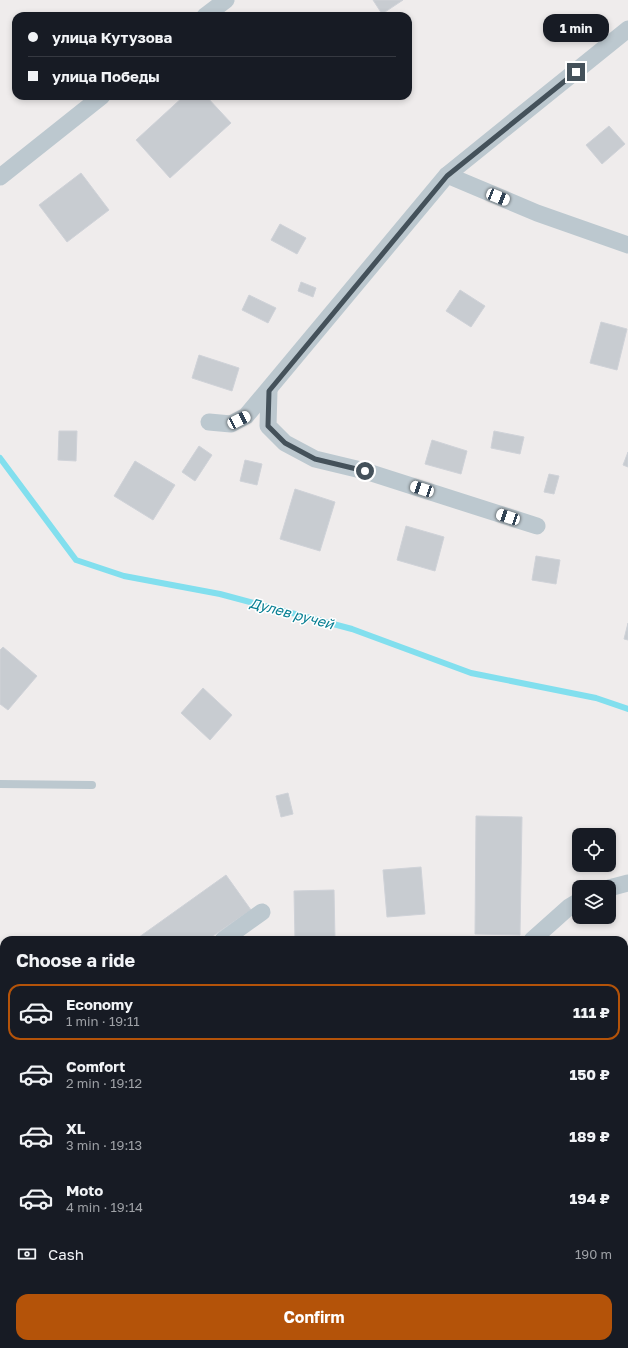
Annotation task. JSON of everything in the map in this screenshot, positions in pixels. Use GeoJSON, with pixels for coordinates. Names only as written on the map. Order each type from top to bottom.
{"type":"FeatureCollection","features":[{"type":"Feature","properties":{"kind":"street"},"geometry":{"type":"LineString","coordinates":[[210,12],[226,0]]}},
{"type":"Feature","properties":{"kind":"street"},"geometry":{"type":"LineString","coordinates":[[209,422],[231,424],[246,416],[269,391],[447,176],[628,29]]}},
{"type":"Feature","properties":{"kind":"street"},"geometry":{"type":"LineString","coordinates":[[0,177],[97,100]]}},
{"type":"Feature","properties":{"kind":"street"},"geometry":{"type":"LineString","coordinates":[[447,176],[537,212],[628,245]]}},
{"type":"Feature","properties":{"kind":"street"},"geometry":{"type":"LineString","coordinates":[[269,391],[268,426],[285,443],[315,459],[365,471],[537,526]]}},
{"type":"Feature","properties":{"kind":"street"},"geometry":{"type":"LineString","coordinates":[[616,886],[628,883]]}},
{"type":"Feature","properties":{"kind":"street"},"geometry":{"type":"LineString","coordinates":[[536,936],[572,905]]}},
{"type":"Feature","properties":{"kind":"street"},"geometry":{"type":"LineString","coordinates":[[229,936],[262,912]]}},
{"type":"Feature","properties":{"kind":"lane"},"geometry":{"type":"LineString","coordinates":[[0,784],[92,785]]}},
{"type":"Feature","properties":{"kind":"building"},"geometry":{"type":"Polygon","coordinates":[[[373,0],[403,0],[385,12],[381,12],[373,0]]]}},
{"type":"Feature","properties":{"kind":"building"},"geometry":{"type":"Polygon","coordinates":[[[180,100],[210,100],[231,123],[170,178],[136,140],[180,100]]]}},
{"type":"Feature","properties":{"kind":"building"},"geometry":{"type":"Polygon","coordinates":[[[609,126],[625,144],[602,164],[586,145],[609,126]]]}},
{"type":"Feature","properties":{"kind":"building"},"geometry":{"type":"Polygon","coordinates":[[[81,173],[109,210],[67,242],[39,205],[81,173]]]}},
{"type":"Feature","properties":{"kind":"building"},"geometry":{"type":"Polygon","coordinates":[[[280,224],[306,238],[297,254],[271,240],[280,224]]]}},
{"type":"Feature","properties":{"kind":"building"},"geometry":{"type":"Polygon","coordinates":[[[301,282],[316,288],[313,297],[298,291],[301,282]]]}},
{"type":"Feature","properties":{"kind":"building"},"geometry":{"type":"Polygon","coordinates":[[[460,290],[485,306],[471,327],[446,311],[460,290]]]}},
{"type":"Feature","properties":{"kind":"building"},"geometry":{"type":"Polygon","coordinates":[[[249,295],[276,308],[268,323],[242,310],[249,295]]]}},
{"type":"Feature","properties":{"kind":"building"},"geometry":{"type":"Polygon","coordinates":[[[601,322],[627,329],[617,370],[590,363],[601,322]]]}},
{"type":"Feature","properties":{"kind":"building"},"geometry":{"type":"Polygon","coordinates":[[[199,355],[239,368],[232,391],[192,378],[199,355]]]}},
{"type":"Feature","properties":{"kind":"building"},"geometry":{"type":"Polygon","coordinates":[[[59,431],[77,431],[76,461],[58,460],[59,431]]]}},
{"type":"Feature","properties":{"kind":"building"},"geometry":{"type":"Polygon","coordinates":[[[494,431],[524,437],[520,454],[491,448],[494,431]]]}},
{"type":"Feature","properties":{"kind":"building"},"geometry":{"type":"Polygon","coordinates":[[[432,440],[467,451],[461,474],[425,464],[432,440]]]}},
{"type":"Feature","properties":{"kind":"building"},"geometry":{"type":"Polygon","coordinates":[[[199,446],[212,455],[195,481],[182,472],[199,446]]]}},
{"type":"Feature","properties":{"kind":"building"},"geometry":{"type":"Polygon","coordinates":[[[628,452],[628,467],[623,465],[628,452]]]}},
{"type":"Feature","properties":{"kind":"building"},"geometry":{"type":"Polygon","coordinates":[[[245,460],[262,464],[257,485],[240,481],[245,460]]]}},
{"type":"Feature","properties":{"kind":"building"},"geometry":{"type":"Polygon","coordinates":[[[135,461],[175,485],[153,520],[114,496],[135,461]]]}},
{"type":"Feature","properties":{"kind":"building"},"geometry":{"type":"Polygon","coordinates":[[[549,474],[559,476],[554,494],[544,492],[549,474]]]}},
{"type":"Feature","properties":{"kind":"building"},"geometry":{"type":"Polygon","coordinates":[[[295,489],[335,502],[320,551],[280,539],[295,489]]]}},
{"type":"Feature","properties":{"kind":"building"},"geometry":{"type":"Polygon","coordinates":[[[406,526],[444,537],[435,571],[397,560],[406,526]]]}},
{"type":"Feature","properties":{"kind":"building"},"geometry":{"type":"Polygon","coordinates":[[[536,556],[560,560],[556,584],[532,580],[536,556]]]}},
{"type":"Feature","properties":{"kind":"building"},"geometry":{"type":"Polygon","coordinates":[[[628,623],[628,640],[624,639],[628,623]]]}},
{"type":"Feature","properties":{"kind":"building"},"geometry":{"type":"Polygon","coordinates":[[[3,647],[37,676],[8,710],[0,704],[0,650],[3,647]]]}},
{"type":"Feature","properties":{"kind":"building"},"geometry":{"type":"Polygon","coordinates":[[[203,688],[232,715],[210,740],[181,713],[203,688]]]}},
{"type":"Feature","properties":{"kind":"building"},"geometry":{"type":"Polygon","coordinates":[[[288,793],[293,814],[281,817],[276,796],[288,793]]]}},
{"type":"Feature","properties":{"kind":"building"},"geometry":{"type":"Polygon","coordinates":[[[476,816],[522,817],[520,935],[475,934],[476,816]]]}},
{"type":"Feature","properties":{"kind":"building"},"geometry":{"type":"Polygon","coordinates":[[[421,867],[425,914],[387,917],[383,870],[421,867]]]}},
{"type":"Feature","properties":{"kind":"building"},"geometry":{"type":"Polygon","coordinates":[[[226,875],[251,910],[213,936],[141,936],[226,875]]]}},
{"type":"Feature","properties":{"kind":"building"},"geometry":{"type":"Polygon","coordinates":[[[334,890],[335,936],[295,936],[294,891],[334,890]]]}},
{"type":"Feature","properties":{"kind":"waterway","name":"Дулев ручей"},"geometry":{"type":"LineString","coordinates":[[0,458],[76,560],[124,576],[220,594],[352,629],[471,673],[596,698],[628,709]]}},
{"type":"Feature","properties":{"kind":"route"},"geometry":{"type":"LineString","coordinates":[[365,471],[315,459],[285,443],[268,426],[269,391],[447,176],[576,72]]}}]}
